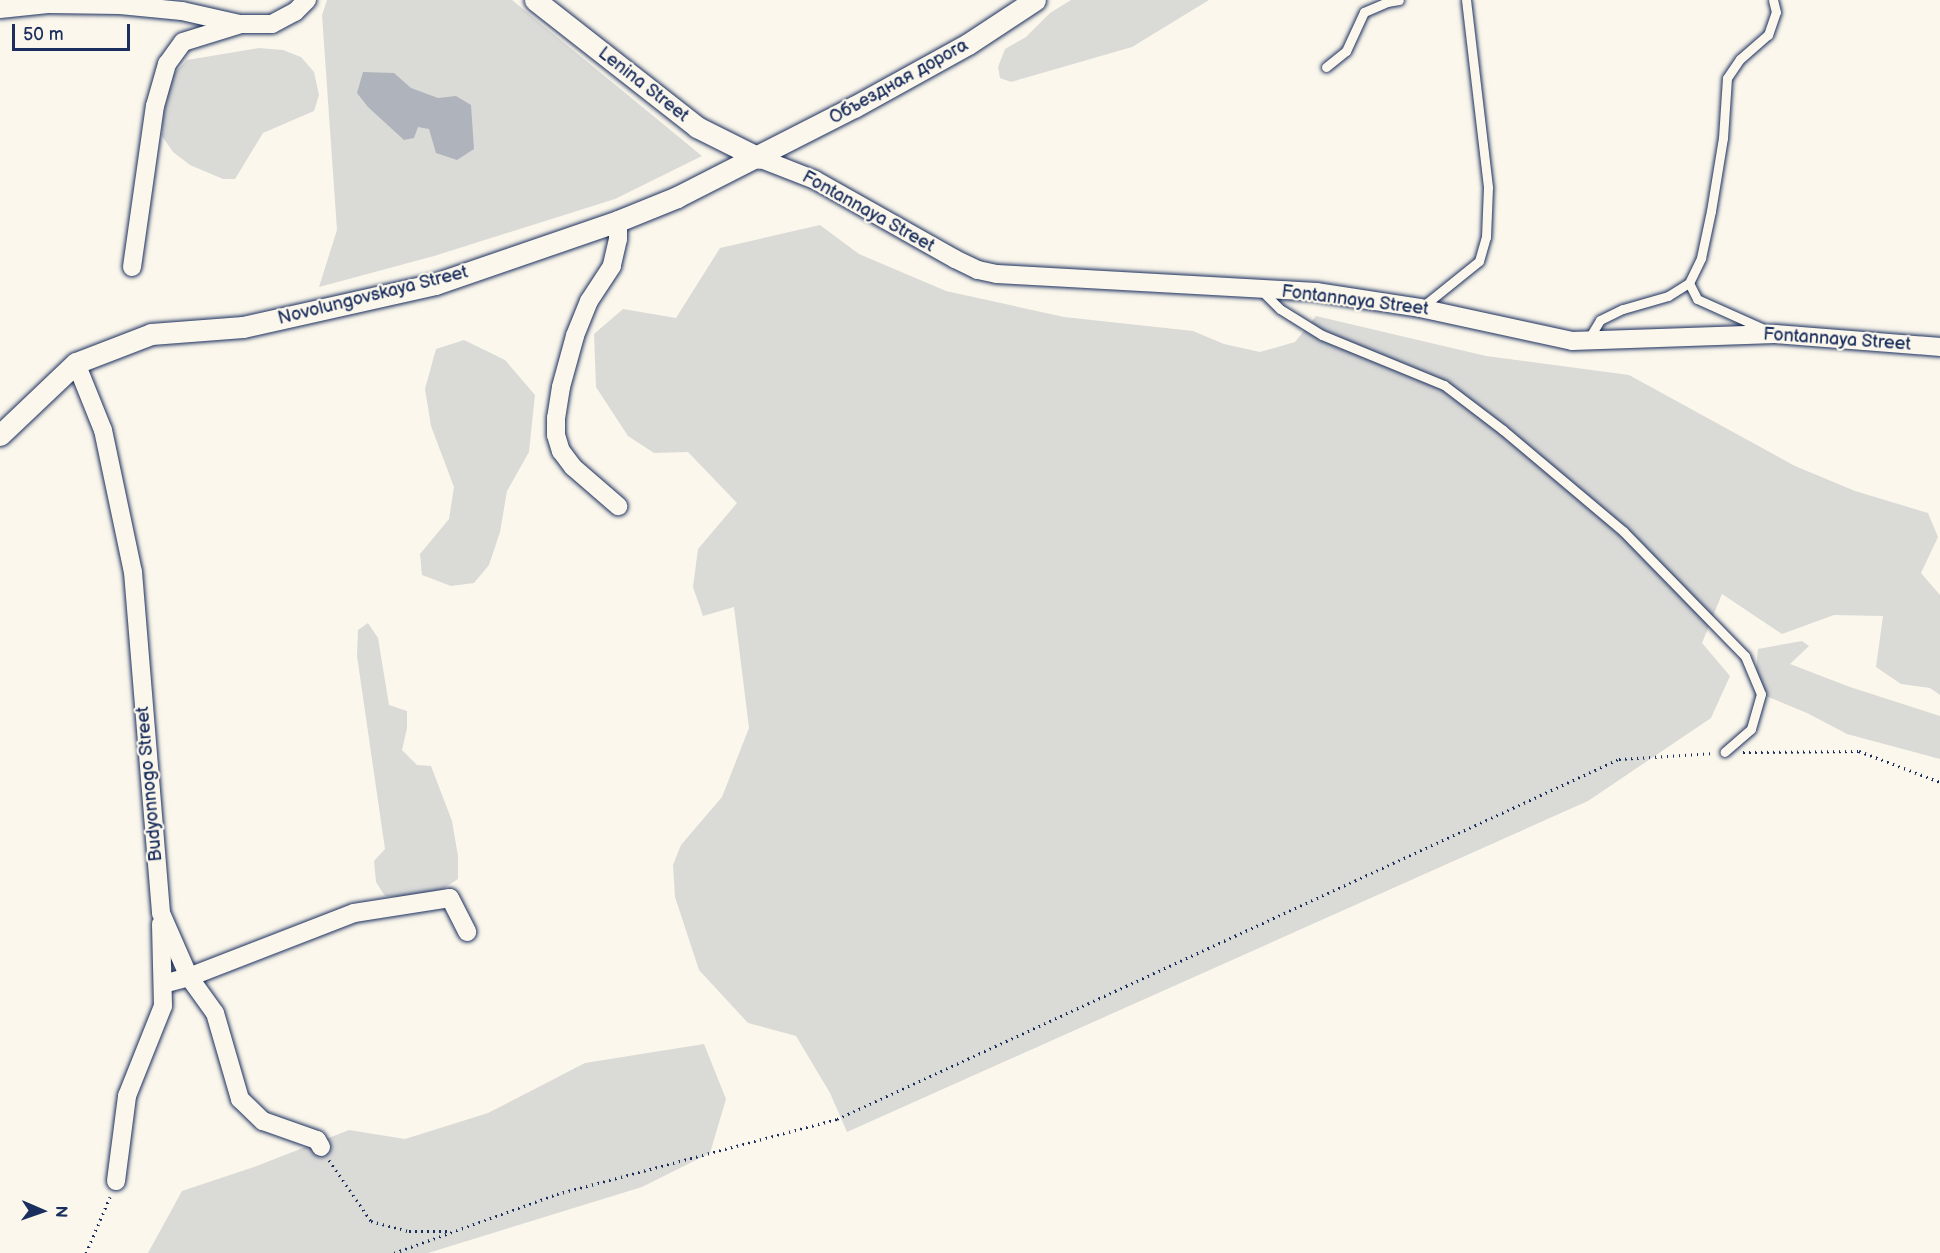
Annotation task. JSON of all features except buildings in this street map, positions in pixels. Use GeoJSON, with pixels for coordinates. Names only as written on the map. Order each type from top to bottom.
{"type":"FeatureCollection","features":[{"type":"Feature","properties":{"kind":"street"},"geometry":{"type":"LineString","coordinates":[[0,9],[48,4],[120,4],[193,13],[239,24],[272,24],[295,12],[308,0]]}},
{"type":"Feature","properties":{"kind":"street","name":"Lenina Street"},"geometry":{"type":"LineString","coordinates":[[535,0],[697,127],[759,158]]}},
{"type":"Feature","properties":{"kind":"street","name":"Объездная дорога"},"geometry":{"type":"LineString","coordinates":[[759,158],[968,44],[1035,0]]}},
{"type":"Feature","properties":{"kind":"street"},"geometry":{"type":"LineString","coordinates":[[132,267],[136,258],[155,106],[167,64],[183,42],[193,13]]}},
{"type":"Feature","properties":{"kind":"street"},"geometry":{"type":"LineString","coordinates":[[183,42],[239,24]]}},
{"type":"Feature","properties":{"kind":"street","name":"Novolungovskaya Street"},"geometry":{"type":"LineString","coordinates":[[0,435],[76,363],[151,334],[243,327],[435,284],[618,221],[687,193],[759,158]]}},
{"type":"Feature","properties":{"kind":"street","name":"Fontannaya Street"},"geometry":{"type":"LineString","coordinates":[[759,158],[815,180],[978,270],[997,274],[1316,292],[1420,308],[1572,341],[1775,334],[1940,347]]}},
{"type":"Feature","properties":{"kind":"street"},"geometry":{"type":"LineString","coordinates":[[618,221],[618,239],[612,266],[589,301],[575,336],[561,387],[556,427],[561,451],[573,467],[618,506]]}},
{"type":"Feature","properties":{"kind":"street","name":"Budyonnogo Street"},"geometry":{"type":"LineString","coordinates":[[76,363],[103,430],[133,572],[160,913],[189,977],[215,1013],[240,1099],[263,1121],[317,1140],[321,1147]]}},
{"type":"Feature","properties":{"kind":"street"},"geometry":{"type":"LineString","coordinates":[[163,984],[189,977],[354,913],[450,898],[467,932]]}},
{"type":"Feature","properties":{"kind":"street"},"geometry":{"type":"LineString","coordinates":[[116,1181],[127,1096],[163,1006],[160,913]]}},
{"type":"Feature","properties":{"kind":"lane"},"geometry":{"type":"LineString","coordinates":[[1326,67],[1346,51],[1364,12],[1387,2],[1399,0]]}},
{"type":"Feature","properties":{"kind":"lane"},"geometry":{"type":"LineString","coordinates":[[1420,308],[1479,261],[1486,237],[1488,188],[1466,0]]}},
{"type":"Feature","properties":{"kind":"lane"},"geometry":{"type":"LineString","coordinates":[[1588,340],[1599,320],[1623,309],[1668,296],[1689,283],[1701,258],[1711,210],[1723,138],[1727,78],[1740,59],[1768,34],[1776,12],[1773,0]]}},
{"type":"Feature","properties":{"kind":"lane"},"geometry":{"type":"LineString","coordinates":[[1689,283],[1697,299],[1775,334]]}},
{"type":"Feature","properties":{"kind":"lane"},"geometry":{"type":"LineString","coordinates":[[1261,290],[1280,309],[1322,335],[1444,385],[1503,430],[1623,531],[1745,656],[1761,694],[1752,729],[1725,752]]}},
{"type":"Feature","properties":{"kind":"path"},"geometry":{"type":"LineString","coordinates":[[394,1253],[557,1194],[837,1119],[1619,759],[1725,752],[1859,751],[1940,782]]}},
{"type":"Feature","properties":{"kind":"path"},"geometry":{"type":"LineString","coordinates":[[321,1147],[371,1221],[409,1231],[456,1231]]}},
{"type":"Feature","properties":{"kind":"path"},"geometry":{"type":"LineString","coordinates":[[86,1253],[116,1181]]}},
{"type":"Feature","properties":{"kind":"shaded area"},"geometry":{"type":"Polygon","coordinates":[[[327,0],[512,0],[702,156],[615,199],[434,256],[319,287],[337,230],[322,15],[327,0]]]}},
{"type":"Feature","properties":{"kind":"shaded area"},"geometry":{"type":"Polygon","coordinates":[[[1071,0],[1209,0],[1132,47],[1011,82],[1000,78],[998,67],[1005,49],[1026,37],[1050,13],[1071,0]]]}},
{"type":"Feature","properties":{"kind":"shaded area"},"geometry":{"type":"Polygon","coordinates":[[[259,48],[283,50],[301,57],[314,72],[319,95],[314,111],[263,133],[235,179],[223,179],[190,165],[173,152],[162,136],[163,117],[172,76],[187,60],[259,48]]]}},
{"type":"Feature","properties":{"kind":"shaded area"},"geometry":{"type":"Polygon","coordinates":[[[363,72],[394,73],[411,88],[438,98],[456,96],[471,105],[474,149],[457,160],[436,153],[429,129],[418,127],[414,138],[404,140],[368,107],[357,93],[363,72]]]}},
{"type":"Feature","properties":{"kind":"shaded area"},"geometry":{"type":"Polygon","coordinates":[[[820,225],[859,254],[946,291],[1064,317],[1193,331],[1224,344],[1260,352],[1295,342],[1316,316],[1486,356],[1629,375],[1795,466],[1855,491],[1928,513],[1938,537],[1921,573],[1940,595],[1940,695],[1930,688],[1901,684],[1876,667],[1883,616],[1834,615],[1782,634],[1722,594],[1702,643],[1730,676],[1711,718],[1588,801],[847,1132],[830,1093],[796,1036],[748,1023],[699,970],[675,897],[673,865],[681,845],[722,797],[749,728],[734,607],[703,616],[693,587],[698,549],[737,503],[688,452],[654,453],[628,436],[596,387],[594,334],[623,309],[676,318],[720,248],[820,225]]]}},
{"type":"Feature","properties":{"kind":"shaded area"},"geometry":{"type":"Polygon","coordinates":[[[464,340],[505,360],[535,395],[529,452],[507,491],[500,532],[489,565],[474,583],[451,586],[422,575],[420,554],[449,519],[454,487],[431,426],[425,389],[436,349],[464,340]]]}},
{"type":"Feature","properties":{"kind":"shaded area"},"geometry":{"type":"Polygon","coordinates":[[[368,623],[378,638],[389,705],[407,711],[407,728],[402,750],[417,765],[431,766],[452,821],[458,856],[458,879],[441,890],[420,898],[385,896],[376,882],[374,861],[385,849],[357,656],[358,630],[368,623]]]}},
{"type":"Feature","properties":{"kind":"shaded area"},"geometry":{"type":"Polygon","coordinates":[[[1802,641],[1809,646],[1790,664],[1850,687],[1940,716],[1940,759],[1847,734],[1807,713],[1761,694],[1755,681],[1758,649],[1802,641]]]}},
{"type":"Feature","properties":{"kind":"shaded area"},"geometry":{"type":"Polygon","coordinates":[[[704,1044],[726,1099],[710,1153],[642,1187],[428,1253],[148,1253],[182,1191],[254,1167],[349,1130],[405,1139],[488,1113],[585,1063],[704,1044]]]}}]}
